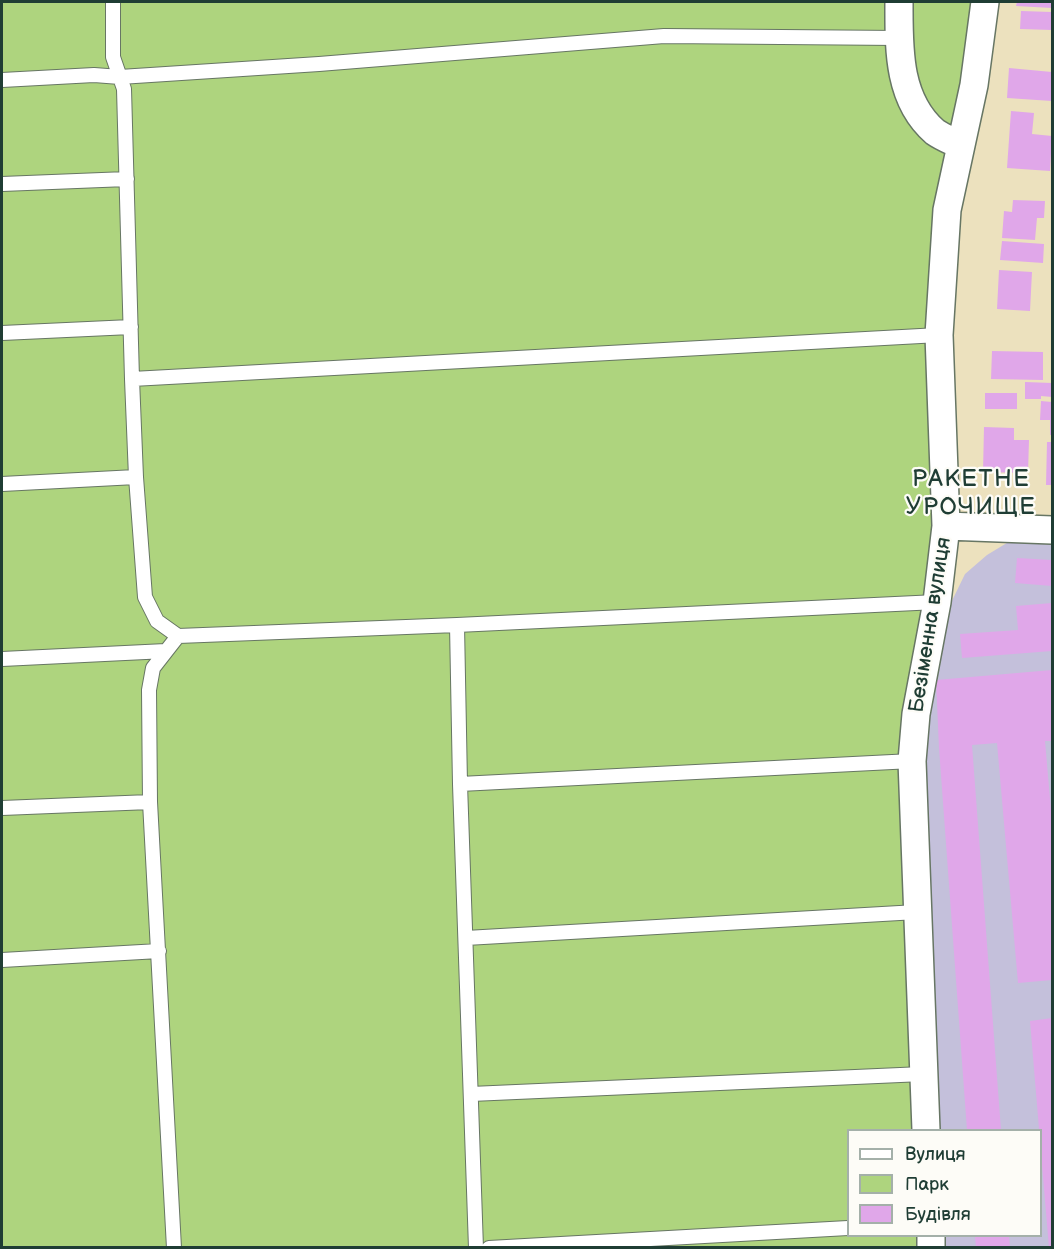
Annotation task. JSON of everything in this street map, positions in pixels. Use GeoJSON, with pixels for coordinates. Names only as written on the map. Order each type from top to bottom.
{"type":"FeatureCollection","features":[{"type":"Feature","properties":{"kind":"street"},"geometry":{"type":"LineString","coordinates":[[899,2],[899,38],[903,74],[910,98],[922,118],[936,133],[960,145]]}},
{"type":"Feature","properties":{"kind":"street","name":"Безіменна вулиця"},"geometry":{"type":"LineString","coordinates":[[926,1129],[912,761],[916,714],[937,602],[946,526],[939,335],[947,210],[974,84],[985,2]]}},
{"type":"Feature","properties":{"kind":"street"},"geometry":{"type":"LineString","coordinates":[[946,526],[1053,530]]}},
{"type":"Feature","properties":{"kind":"lane"},"geometry":{"type":"LineString","coordinates":[[113,2],[113,57],[124,89],[136,477],[146,597],[157,621],[178,636],[457,626],[937,602]]}},
{"type":"Feature","properties":{"kind":"lane"},"geometry":{"type":"LineString","coordinates":[[2,80],[94,75],[120,76],[319,64],[664,36],[899,38]]}},
{"type":"Feature","properties":{"kind":"lane"},"geometry":{"type":"LineString","coordinates":[[2,184],[127,179]]}},
{"type":"Feature","properties":{"kind":"lane"},"geometry":{"type":"LineString","coordinates":[[2,333],[130,327]]}},
{"type":"Feature","properties":{"kind":"lane"},"geometry":{"type":"LineString","coordinates":[[132,379],[939,335]]}},
{"type":"Feature","properties":{"kind":"lane"},"geometry":{"type":"LineString","coordinates":[[2,484],[136,477]]}},
{"type":"Feature","properties":{"kind":"lane"},"geometry":{"type":"LineString","coordinates":[[457,626],[460,784],[476,1248]]}},
{"type":"Feature","properties":{"kind":"lane"},"geometry":{"type":"LineString","coordinates":[[174,1248],[150,802],[149,690],[153,668],[178,636]]}},
{"type":"Feature","properties":{"kind":"lane"},"geometry":{"type":"LineString","coordinates":[[2,659],[166,651]]}},
{"type":"Feature","properties":{"kind":"lane"},"geometry":{"type":"LineString","coordinates":[[460,784],[912,761]]}},
{"type":"Feature","properties":{"kind":"lane"},"geometry":{"type":"LineString","coordinates":[[2,808],[150,802]]}},
{"type":"Feature","properties":{"kind":"lane"},"geometry":{"type":"LineString","coordinates":[[466,938],[917,912]]}},
{"type":"Feature","properties":{"kind":"lane"},"geometry":{"type":"LineString","coordinates":[[2,960],[159,951]]}},
{"type":"Feature","properties":{"kind":"lane"},"geometry":{"type":"LineString","coordinates":[[471,1094],[923,1074]]}},
{"type":"Feature","properties":{"kind":"lane"},"geometry":{"type":"LineString","coordinates":[[489,1248],[847,1228]]}},
{"type":"Feature","properties":{"kind":"shaded area"},"geometry":{"type":"Polygon","coordinates":[[[1015,538],[1052,541],[1052,1247],[937,1247],[937,1237],[1042,1237],[1042,1129],[932,1129],[920,761],[947,611],[965,574],[987,555],[1015,538]]]}},
{"type":"Feature","properties":{"kind":"green space"},"geometry":{"type":"Polygon","coordinates":[[[2,2],[893,2],[894,37],[952,149],[938,527],[916,665],[919,1129],[847,1129],[847,1237],[925,1237],[925,1247],[2,1248],[2,2]]]}},
{"type":"Feature","properties":{"kind":"green space"},"geometry":{"type":"Polygon","coordinates":[[[904,2],[978,2],[960,120],[950,130],[912,96],[904,2]]]}},
{"type":"Feature","properties":{"kind":"building"},"geometry":{"type":"Polygon","coordinates":[[[1017,2],[1052,2],[1052,8],[1016,6],[1017,2]]]}},
{"type":"Feature","properties":{"kind":"building"},"geometry":{"type":"Polygon","coordinates":[[[1021,11],[1052,12],[1052,30],[1020,29],[1021,11]]]}},
{"type":"Feature","properties":{"kind":"building"},"geometry":{"type":"Polygon","coordinates":[[[1009,68],[1052,72],[1052,101],[1007,98],[1009,68]]]}},
{"type":"Feature","properties":{"kind":"building"},"geometry":{"type":"Polygon","coordinates":[[[1011,111],[1034,113],[1032,134],[1052,136],[1050,171],[1007,168],[1011,111]]]}},
{"type":"Feature","properties":{"kind":"building"},"geometry":{"type":"Polygon","coordinates":[[[1013,200],[1045,201],[1044,218],[1037,218],[1035,240],[1002,238],[1004,211],[1012,212],[1013,200]]]}},
{"type":"Feature","properties":{"kind":"building"},"geometry":{"type":"Polygon","coordinates":[[[1002,241],[1044,244],[1043,263],[1000,260],[1002,241]]]}},
{"type":"Feature","properties":{"kind":"building"},"geometry":{"type":"Polygon","coordinates":[[[999,270],[1032,272],[1030,311],[997,309],[999,270]]]}},
{"type":"Feature","properties":{"kind":"building"},"geometry":{"type":"Polygon","coordinates":[[[992,351],[1043,352],[1043,380],[991,379],[992,351]]]}},
{"type":"Feature","properties":{"kind":"building"},"geometry":{"type":"Polygon","coordinates":[[[1025,382],[1052,383],[1052,397],[1041,396],[1041,399],[1025,399],[1025,382]]]}},
{"type":"Feature","properties":{"kind":"building"},"geometry":{"type":"Polygon","coordinates":[[[985,393],[1017,393],[1017,409],[985,409],[985,393]]]}},
{"type":"Feature","properties":{"kind":"building"},"geometry":{"type":"Polygon","coordinates":[[[1041,401],[1052,402],[1052,435],[1050,435],[1050,420],[1040,420],[1041,401]]]}},
{"type":"Feature","properties":{"kind":"building"},"geometry":{"type":"Polygon","coordinates":[[[984,427],[1014,428],[1014,440],[1029,440],[1028,473],[983,472],[984,427]]]}},
{"type":"Feature","properties":{"kind":"building"},"geometry":{"type":"Polygon","coordinates":[[[1047,442],[1052,442],[1052,485],[1046,485],[1047,442]]]}},
{"type":"Feature","properties":{"kind":"building"},"geometry":{"type":"Polygon","coordinates":[[[1017,558],[1052,560],[1052,586],[1015,583],[1017,558]]]}},
{"type":"Feature","properties":{"kind":"building"},"geometry":{"type":"Polygon","coordinates":[[[1052,603],[1052,651],[962,658],[960,634],[1018,630],[1016,606],[1052,603]]]}},
{"type":"Feature","properties":{"kind":"building"},"geometry":{"type":"Polygon","coordinates":[[[1052,670],[1052,741],[1045,741],[1052,822],[1052,980],[1018,983],[997,743],[972,745],[1001,1129],[967,1129],[936,680],[1052,670]]]}},
{"type":"Feature","properties":{"kind":"building"},"geometry":{"type":"Polygon","coordinates":[[[1052,1018],[1052,1248],[1049,1248],[1042,1164],[1042,1129],[1039,1129],[1030,1021],[1052,1018]]]}},
{"type":"Feature","properties":{"kind":"building"},"geometry":{"type":"Polygon","coordinates":[[[975,1237],[1009,1237],[1010,1248],[976,1248],[975,1237]]]}},
{"type":"Feature","properties":{"kind":"district","name":"РАКЕТНЕ УРОЧИЩЕ"},"geometry":{"type":"Point","coordinates":[971,494]}}]}
